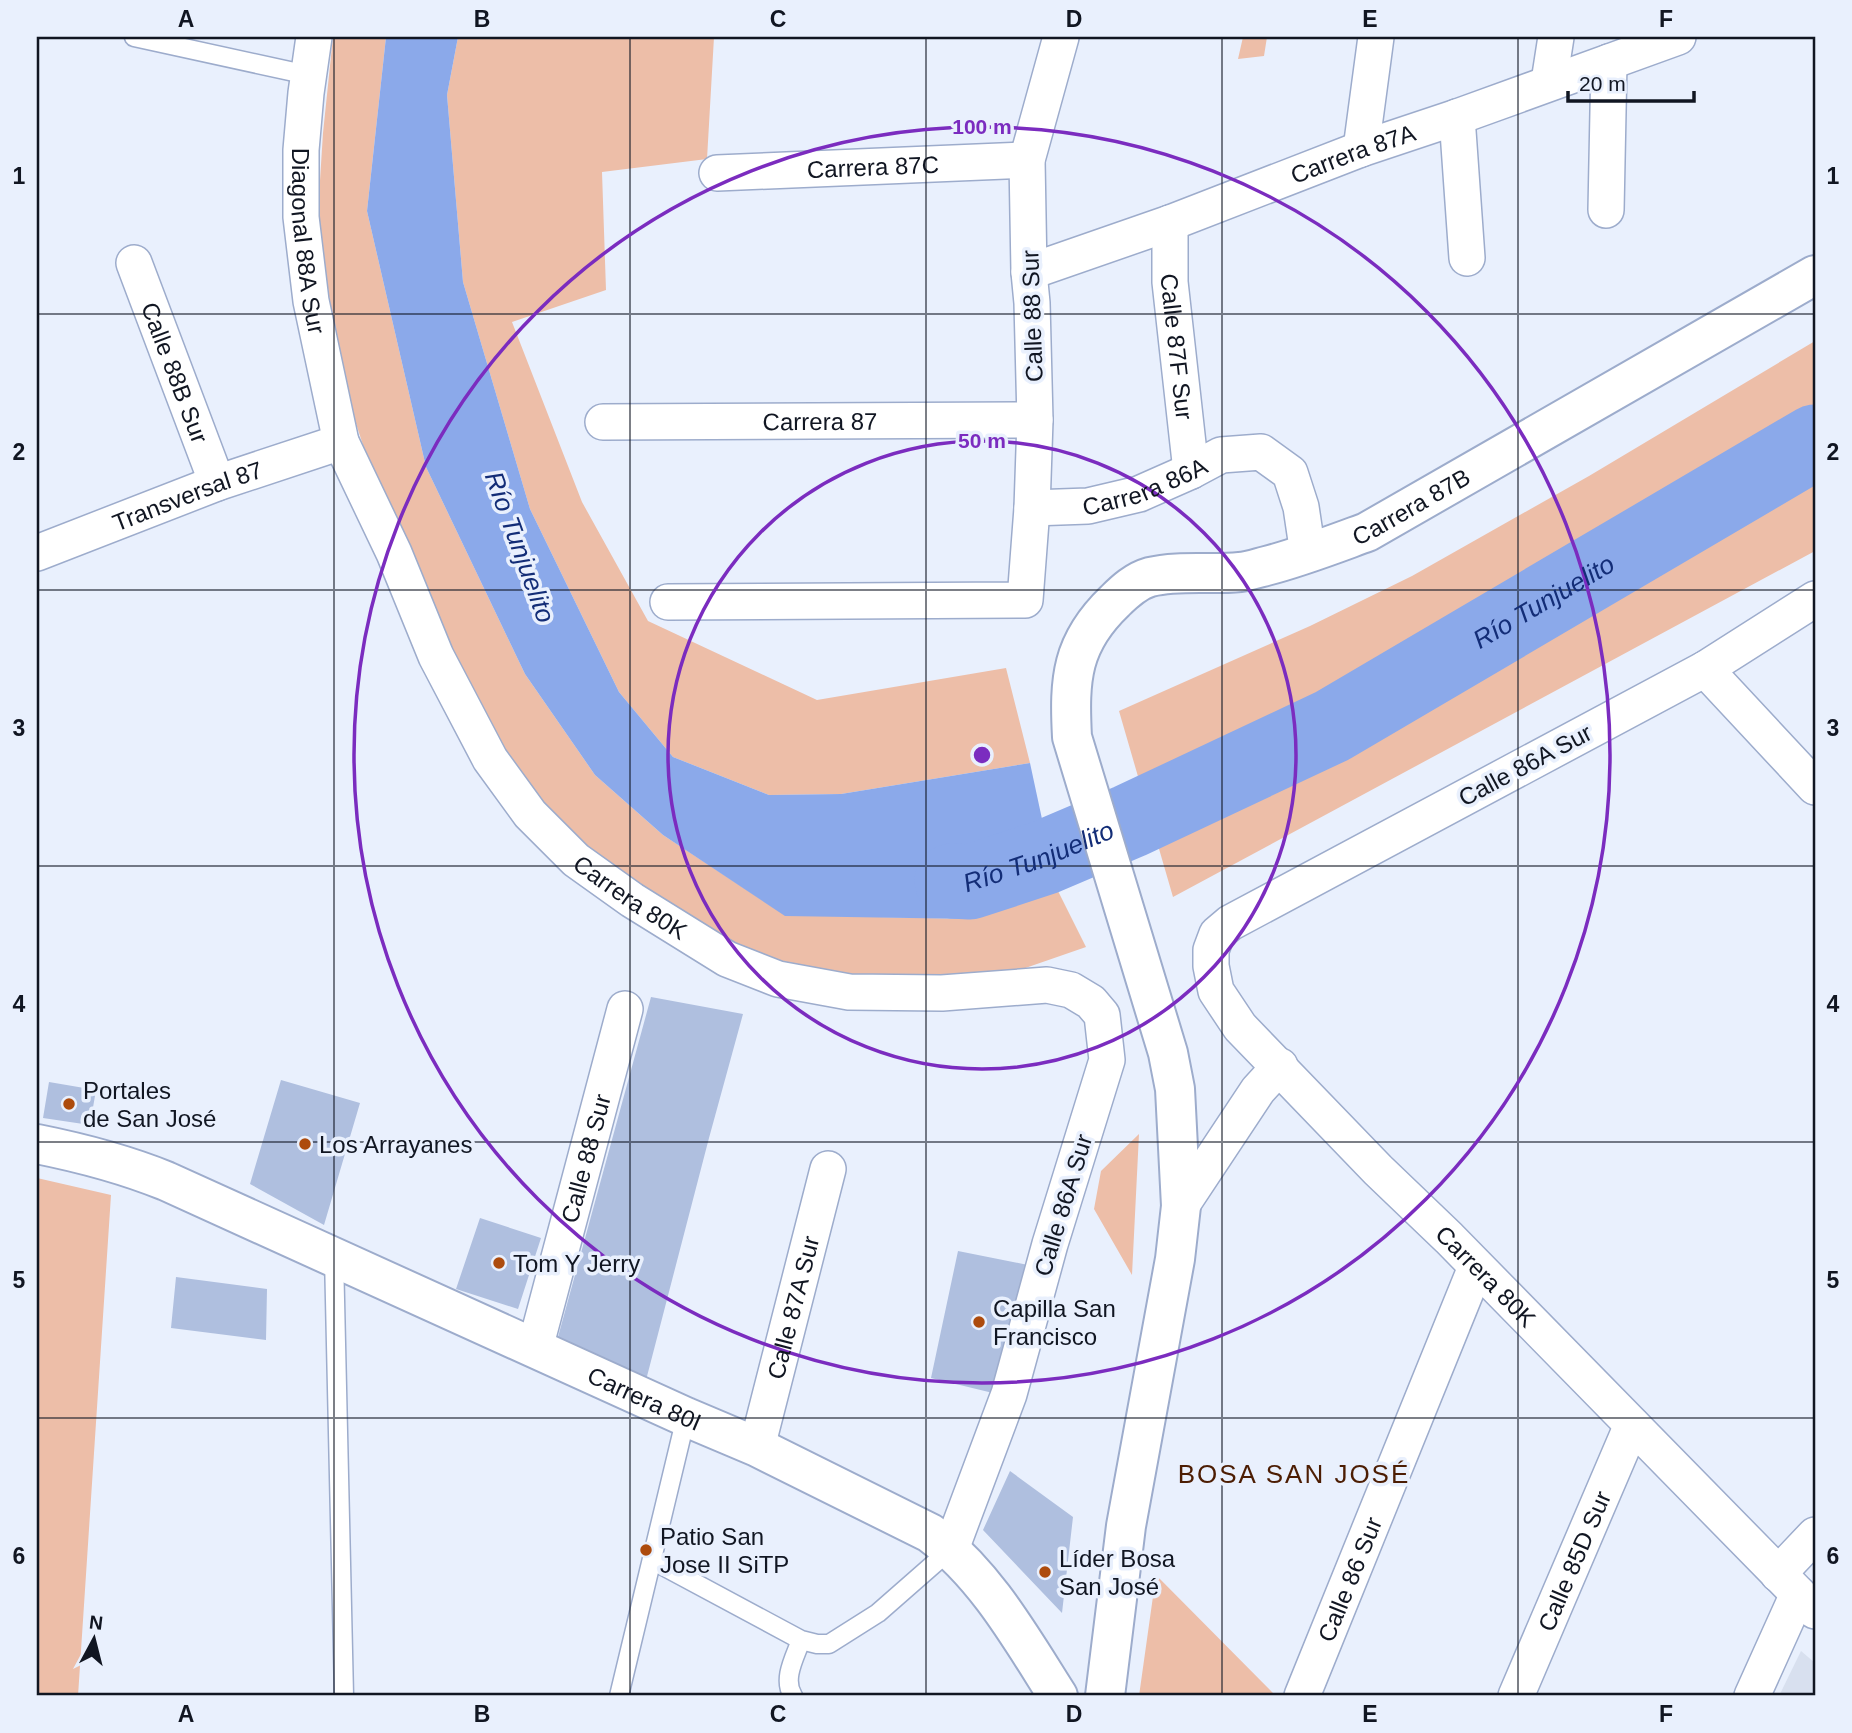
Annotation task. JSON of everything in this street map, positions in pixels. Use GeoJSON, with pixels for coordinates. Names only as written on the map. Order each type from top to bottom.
{"type":"FeatureCollection","features":[{"type":"Feature","properties":{"kind":"street","name":"Diagonal 88A Sur"},"geometry":{"type":"LineString","coordinates":[[314,37],[301,150],[301,217],[311,301],[341,442]]}},
{"type":"Feature","properties":{"kind":"street","name":"Calle 88 Sur"},"geometry":{"type":"LineString","coordinates":[[668,602],[1025,600],[1035,420],[1027,160],[1061,37]]}},
{"type":"Feature","properties":{"kind":"street"},"geometry":{"type":"LineString","coordinates":[[1362,149],[1376,37]]}},
{"type":"Feature","properties":{"kind":"street"},"geometry":{"type":"LineString","coordinates":[[1549,82],[1556,37]]}},
{"type":"Feature","properties":{"kind":"street","name":"Carrera 87A"},"geometry":{"type":"LineString","coordinates":[[1029,272],[1170,223],[1362,149],[1678,37]]}},
{"type":"Feature","properties":{"kind":"street"},"geometry":{"type":"LineString","coordinates":[[1606,210],[1609,62]]}},
{"type":"Feature","properties":{"kind":"street"},"geometry":{"type":"LineString","coordinates":[[1457,117],[1467,258]]}},
{"type":"Feature","properties":{"kind":"street","name":"Carrera 87C"},"geometry":{"type":"LineString","coordinates":[[718,173],[1027,160]]}},
{"type":"Feature","properties":{"kind":"street","name":"Calle 87F Sur"},"geometry":{"type":"LineString","coordinates":[[1170,223],[1170,282],[1191,471]]}},
{"type":"Feature","properties":{"kind":"street","name":"Calle 88B Sur"},"geometry":{"type":"LineString","coordinates":[[134,263],[218,483]]}},
{"type":"Feature","properties":{"kind":"street","name":"Carrera 87B"},"geometry":{"type":"LineString","coordinates":[[1181,1206],[1175,1089],[1168,1053],[1072,737],[1070,702],[1075,662],[1088,631],[1130,587],[1149,578],[1242,572],[1308,554],[1367,531],[1815,275]]}},
{"type":"Feature","properties":{"kind":"street","name":"Carrera 87"},"geometry":{"type":"LineString","coordinates":[[603,422],[1035,420]]}},
{"type":"Feature","properties":{"kind":"street","name":"Transversal 87"},"geometry":{"type":"LineString","coordinates":[[38,547],[341,442]]}},
{"type":"Feature","properties":{"kind":"street","name":"Carrera 80K"},"geometry":{"type":"LineString","coordinates":[[341,442],[394,553],[436,656],[490,759],[530,814],[576,860],[632,900],[727,960],[778,979],[849,992],[942,993],[1048,985],[1071,990],[1091,1002],[1102,1015],[1107,1060]]}},
{"type":"Feature","properties":{"kind":"street","name":"Carrera 86A"},"geometry":{"type":"LineString","coordinates":[[1032,508],[1088,506],[1139,495],[1221,455],[1261,452],[1290,473],[1301,507],[1308,554]]}},
{"type":"Feature","properties":{"kind":"street","name":"Calle 86A Sur"},"geometry":{"type":"LineString","coordinates":[[1230,923],[1705,669],[1815,599]]}},
{"type":"Feature","properties":{"kind":"street"},"geometry":{"type":"LineString","coordinates":[[1705,669],[1815,787]]}},
{"type":"Feature","properties":{"kind":"street","name":"Carrera 80K"},"geometry":{"type":"LineString","coordinates":[[1230,923],[1217,934],[1211,950],[1210,966],[1216,992],[1240,1027],[1797,1593]]}},
{"type":"Feature","properties":{"kind":"street","name":"Calle 88 Sur"},"geometry":{"type":"LineString","coordinates":[[536,1348],[625,1009]]}},
{"type":"Feature","properties":{"kind":"street","name":"Calle 86A Sur"},"geometry":{"type":"LineString","coordinates":[[951,1549],[1009,1394],[1050,1244],[1107,1060]]}},
{"type":"Feature","properties":{"kind":"street"},"geometry":{"type":"LineString","coordinates":[[1105,1696],[1126,1526],[1175,1259],[1181,1206],[1258,1090],[1280,1066]]}},
{"type":"Feature","properties":{"kind":"street","name":"Carrera 80I"},"geometry":{"type":"LineString","coordinates":[[37,1144],[98,1157],[166,1181],[757,1447],[906,1520],[951,1549],[991,1595],[1058,1696]]}},
{"type":"Feature","properties":{"kind":"street","name":"Calle 87A Sur"},"geometry":{"type":"LineString","coordinates":[[757,1447],[828,1169]]}},
{"type":"Feature","properties":{"kind":"street","name":"Calle 86 Sur"},"geometry":{"type":"LineString","coordinates":[[1302,1696],[1476,1267]]}},
{"type":"Feature","properties":{"kind":"street","name":"Calle 85D Sur"},"geometry":{"type":"LineString","coordinates":[[1516,1696],[1632,1424]]}},
{"type":"Feature","properties":{"kind":"street"},"geometry":{"type":"LineString","coordinates":[[1752,1696],[1797,1593],[1815,1535]]}},
{"type":"Feature","properties":{"kind":"lane"},"geometry":{"type":"LineString","coordinates":[[134,37],[308,75]]}},
{"type":"Feature","properties":{"kind":"lane"},"geometry":{"type":"LineString","coordinates":[[334,1256],[344,1696]]}},
{"type":"Feature","properties":{"kind":"lane"},"geometry":{"type":"LineString","coordinates":[[619,1696],[686,1417]]}},
{"type":"Feature","properties":{"kind":"lane"},"geometry":{"type":"LineString","coordinates":[[652,1560],[801,1640],[829,1644],[878,1612],[951,1549]]}},
{"type":"Feature","properties":{"kind":"lane"},"geometry":{"type":"LineString","coordinates":[[793,1696],[789,1691],[788,1677],[801,1640]]}},
{"type":"Feature","properties":{"kind":"shaded area"},"geometry":{"type":"Polygon","coordinates":[[[333,37],[386,37],[367,211],[426,467],[525,674],[595,775],[663,835],[785,915],[971,919],[1057,889],[1086,947],[1011,973],[935,989],[732,956],[536,813],[403,554],[339,372],[318,212],[333,37]]]}},
{"type":"Feature","properties":{"kind":"shaded area"},"geometry":{"type":"Polygon","coordinates":[[[458,37],[714,37],[707,159],[602,172],[606,290],[512,322],[582,502],[648,621],[817,700],[1006,668],[1030,763],[841,794],[769,795],[673,757],[619,692],[530,509],[463,282],[447,95],[458,37]]]}},
{"type":"Feature","properties":{"kind":"shaded area"},"geometry":{"type":"Polygon","coordinates":[[[1243,37],[1267,37],[1264,56],[1238,59],[1243,37]]]}},
{"type":"Feature","properties":{"kind":"shaded area"},"geometry":{"type":"Polygon","coordinates":[[[1815,341],[1815,551],[1173,897],[1119,711],[1310,626],[1412,576],[1589,476],[1815,341]]]}},
{"type":"Feature","properties":{"kind":"shaded area"},"geometry":{"type":"Polygon","coordinates":[[[1139,1134],[1132,1275],[1094,1209],[1101,1171],[1139,1134]]]}},
{"type":"Feature","properties":{"kind":"shaded area"},"geometry":{"type":"Polygon","coordinates":[[[37,1178],[111,1195],[78,1696],[37,1696],[37,1178]]]}},
{"type":"Feature","properties":{"kind":"shaded area"},"geometry":{"type":"Polygon","coordinates":[[[1156,1575],[1276,1696],[1139,1696],[1156,1575]]]}},
{"type":"Feature","properties":{"kind":"shaded area"},"geometry":{"type":"Polygon","coordinates":[[[1801,1651],[1815,1663],[1815,1696],[1779,1696],[1801,1651]]]}},
{"type":"Feature","properties":{"kind":"water"},"geometry":{"type":"Polygon","coordinates":[[[386,37],[458,37],[447,95],[463,282],[530,509],[619,692],[673,757],[769,795],[841,794],[1030,763],[1057,889],[971,919],[785,916],[663,835],[595,775],[525,674],[426,467],[367,211],[386,37]]]}},
{"type":"Feature","properties":{"kind":"building"},"geometry":{"type":"Polygon","coordinates":[[[651,997],[743,1014],[645,1384],[555,1348],[651,997]]]}},
{"type":"Feature","properties":{"kind":"building","name":"Los Arrayanes"},"geometry":{"type":"Polygon","coordinates":[[[281,1080],[360,1103],[324,1225],[250,1184],[281,1080]]]}},
{"type":"Feature","properties":{"kind":"building","name":"Portales de San José"},"geometry":{"type":"Polygon","coordinates":[[[49,1082],[96,1090],[90,1125],[43,1118],[49,1082]]]}},
{"type":"Feature","properties":{"kind":"building","name":"Tom Y Jerry"},"geometry":{"type":"Polygon","coordinates":[[[480,1218],[541,1238],[518,1309],[456,1289],[480,1218]]]}},
{"type":"Feature","properties":{"kind":"building","name":"Capilla San Francisco"},"geometry":{"type":"Polygon","coordinates":[[[958,1251],[1028,1265],[997,1394],[931,1378],[958,1251]]]}},
{"type":"Feature","properties":{"kind":"building"},"geometry":{"type":"Polygon","coordinates":[[[176,1277],[267,1289],[266,1340],[171,1328],[176,1277]]]}},
{"type":"Feature","properties":{"kind":"building","name":"Líder Bosa San José"},"geometry":{"type":"Polygon","coordinates":[[[1010,1471],[1073,1517],[1062,1613],[983,1530],[1010,1471]]]}},
{"type":"Feature","properties":{"kind":"waterway","name":"Río Tunjuelito"},"geometry":{"type":"LineString","coordinates":[[952,881],[970,882],[1043,858],[1130,821],[1332,726],[1815,442]]}},
{"type":"Feature","properties":{"kind":"place","name":"Portales de San José"},"geometry":{"type":"Point","coordinates":[69,1104]}},
{"type":"Feature","properties":{"kind":"place","name":"Los Arrayanes"},"geometry":{"type":"Point","coordinates":[305,1144]}},
{"type":"Feature","properties":{"kind":"place","name":"Tom Y Jerry"},"geometry":{"type":"Point","coordinates":[499,1263]}},
{"type":"Feature","properties":{"kind":"place","name":"Capilla San Francisco"},"geometry":{"type":"Point","coordinates":[979,1322]}},
{"type":"Feature","properties":{"kind":"place","name":"Patio San Jose II SiTP"},"geometry":{"type":"Point","coordinates":[646,1550]}},
{"type":"Feature","properties":{"kind":"place","name":"Líder Bosa San José"},"geometry":{"type":"Point","coordinates":[1045,1572]}},
{"type":"Feature","properties":{"kind":"district","name":"BOSA SAN JOSÉ"},"geometry":{"type":"Point","coordinates":[1294,1474]}}]}
